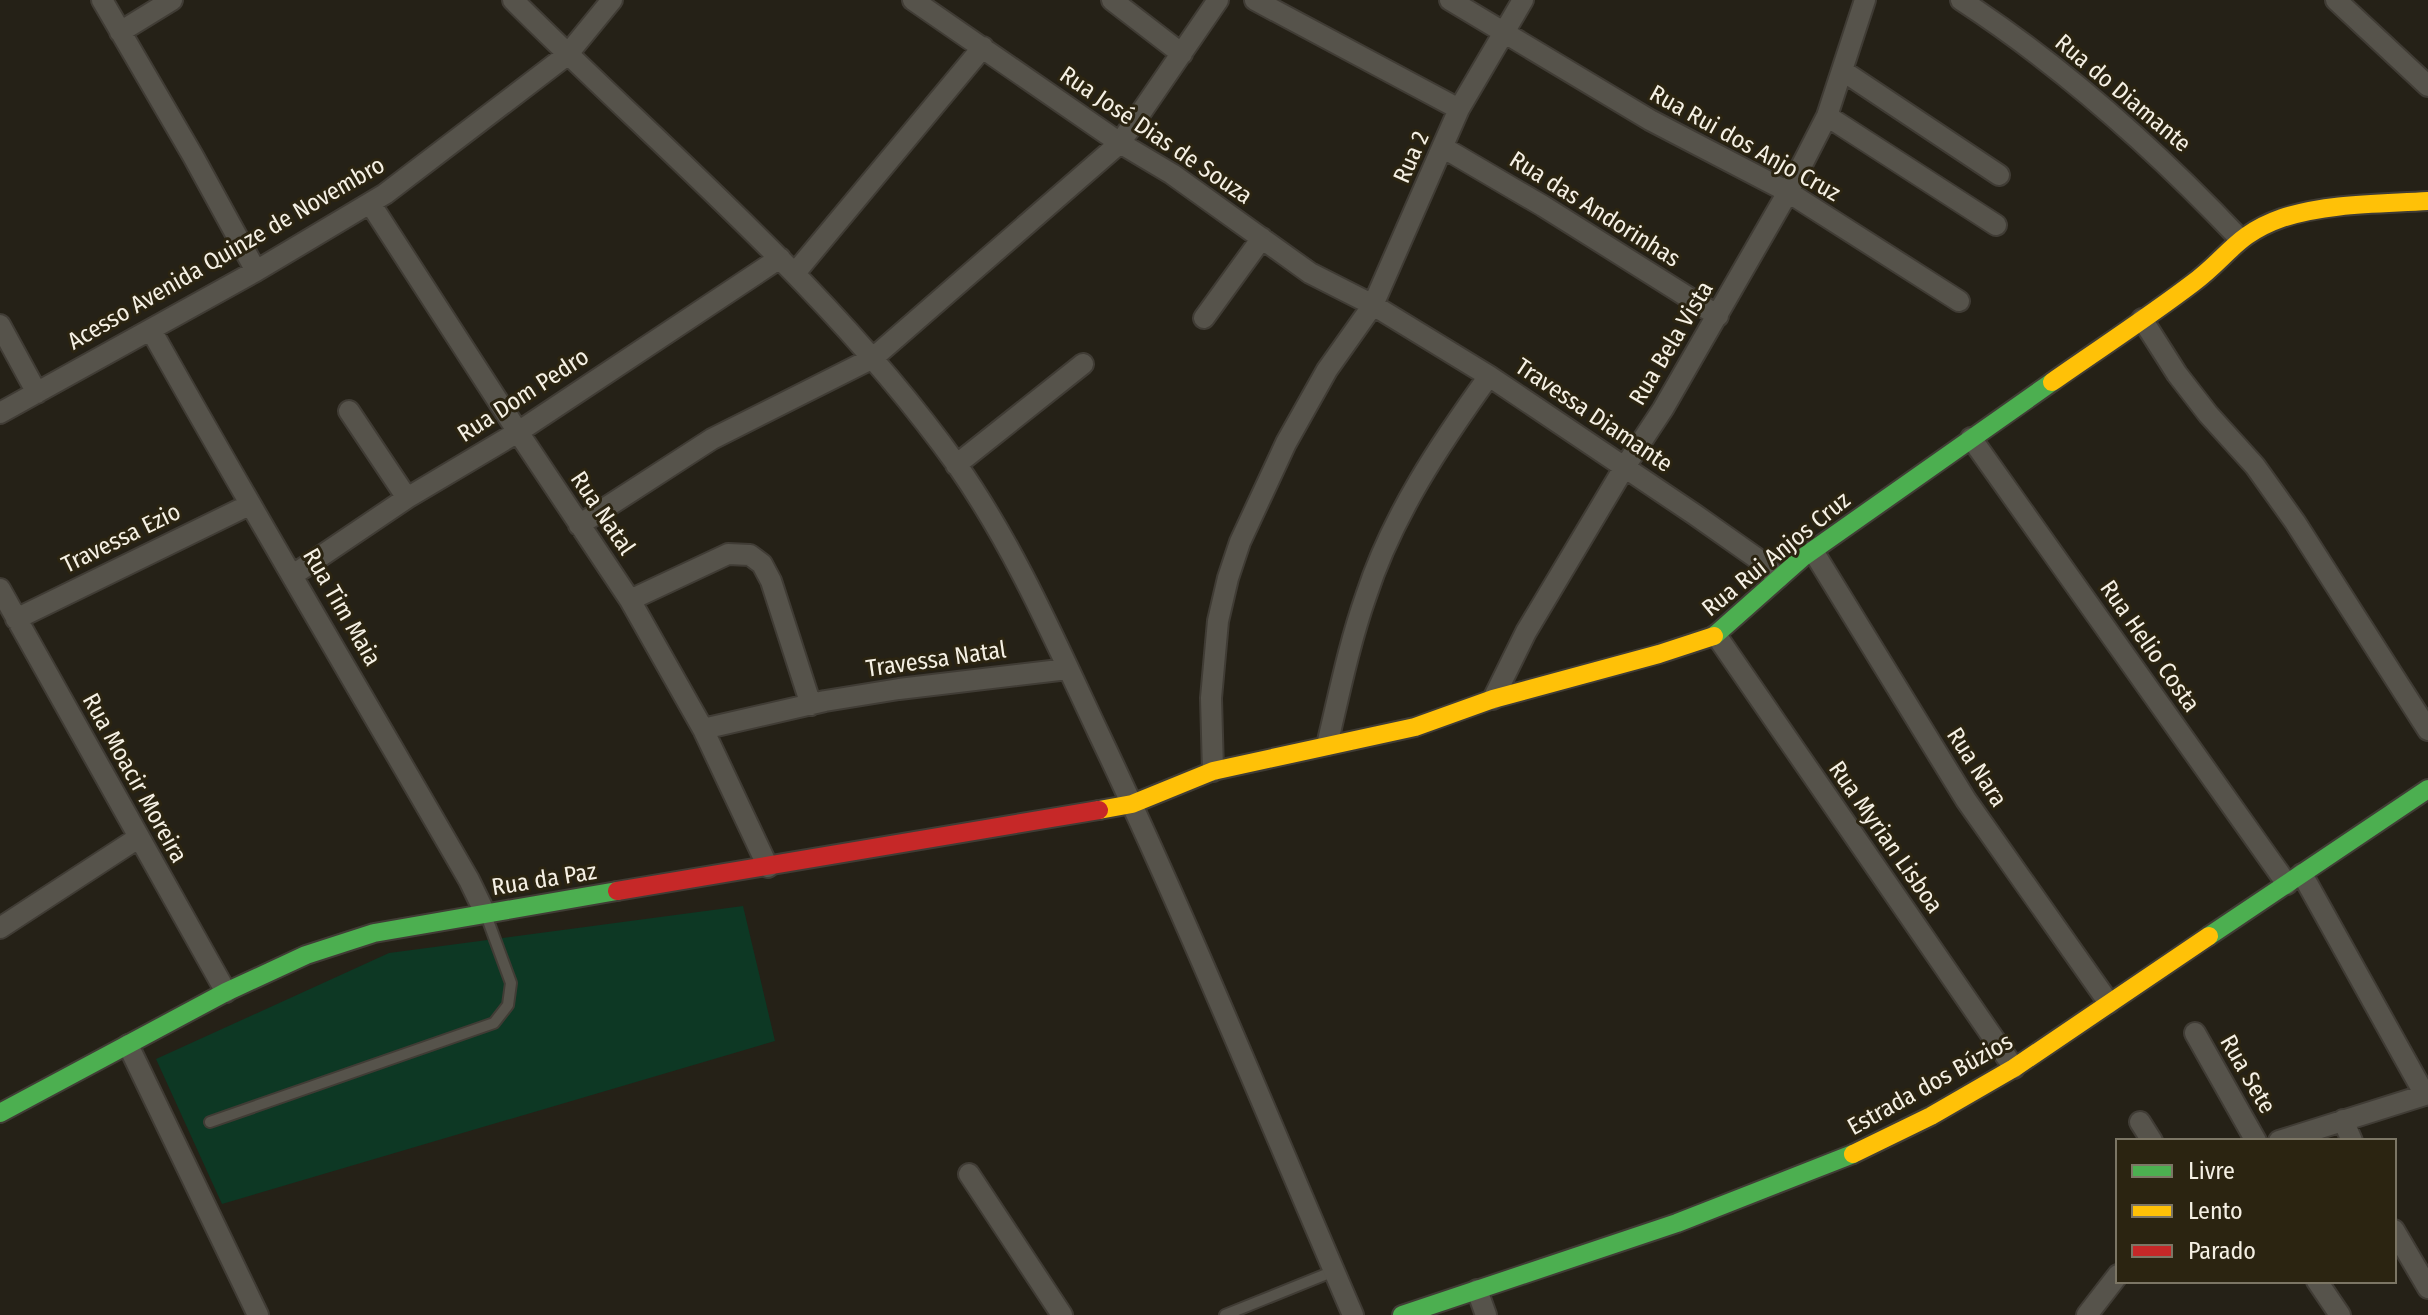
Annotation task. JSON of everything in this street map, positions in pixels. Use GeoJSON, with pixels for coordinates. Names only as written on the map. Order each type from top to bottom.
{"type":"FeatureCollection","features":[{"type":"Feature","properties":{"kind":"street"},"geometry":{"type":"LineString","coordinates":[[102,0],[256,271]]}},
{"type":"Feature","properties":{"kind":"street"},"geometry":{"type":"LineString","coordinates":[[120,32],[172,0]]}},
{"type":"Feature","properties":{"kind":"street"},"geometry":{"type":"LineString","coordinates":[[513,0],[780,258],[873,358],[956,465],[1000,533],[1032,593],[1132,804],[1353,1315]]}},
{"type":"Feature","properties":{"kind":"street","name":"Acesso Avenida Quinze de Novembro"},"geometry":{"type":"LineString","coordinates":[[0,413],[256,271],[385,194],[567,55],[612,0]]}},
{"type":"Feature","properties":{"kind":"street","name":"Rua José Dias de Souza"},"geometry":{"type":"LineString","coordinates":[[913,0],[1120,143],[1172,174],[1310,273],[1373,305]]}},
{"type":"Feature","properties":{"kind":"street"},"geometry":{"type":"LineString","coordinates":[[1112,0],[1182,54]]}},
{"type":"Feature","properties":{"kind":"street"},"geometry":{"type":"LineString","coordinates":[[579,525],[712,439],[873,358],[1120,143],[1218,0]]}},
{"type":"Feature","properties":{"kind":"street"},"geometry":{"type":"LineString","coordinates":[[1255,0],[1459,109]]}},
{"type":"Feature","properties":{"kind":"street","name":"Rua Rui dos Anjo Cruz"},"geometry":{"type":"LineString","coordinates":[[1450,0],[1650,120],[1788,192],[1959,301]]}},
{"type":"Feature","properties":{"kind":"street"},"geometry":{"type":"LineString","coordinates":[[1503,34],[1523,0]]}},
{"type":"Feature","properties":{"kind":"street","name":"Rua Bela Vista"},"geometry":{"type":"LineString","coordinates":[[1493,699],[1526,632],[1663,409],[1788,192],[1827,116],[1865,0]]}},
{"type":"Feature","properties":{"kind":"street","name":"Rua do Diamante"},"geometry":{"type":"LineString","coordinates":[[1961,0],[2044,58],[2120,119],[2176,171],[2240,239]]}},
{"type":"Feature","properties":{"kind":"street"},"geometry":{"type":"LineString","coordinates":[[2336,0],[2428,86]]}},
{"type":"Feature","properties":{"kind":"street","name":"Rua 2"},"geometry":{"type":"LineString","coordinates":[[1213,771],[1211,698],[1218,621],[1236,554],[1286,443],[1327,370],[1373,305],[1459,109],[1503,34]]}},
{"type":"Feature","properties":{"kind":"street"},"geometry":{"type":"LineString","coordinates":[[795,273],[983,47]]}},
{"type":"Feature","properties":{"kind":"street"},"geometry":{"type":"LineString","coordinates":[[1843,71],[1999,175]]}},
{"type":"Feature","properties":{"kind":"street"},"geometry":{"type":"LineString","coordinates":[[1827,116],[1996,225]]}},
{"type":"Feature","properties":{"kind":"street","name":"Rua das Andorinhas"},"geometry":{"type":"LineString","coordinates":[[1444,148],[1718,316]]}},
{"type":"Feature","properties":{"kind":"street","name":"Rua Rui Anjos Cruz"},"geometry":{"type":"LineString","coordinates":[[1132,804],[1213,771],[1415,727],[1493,699],[1659,654],[1716,635],[1778,578],[1813,551],[2196,281],[2240,239],[2271,221],[2299,212],[2428,201]]}},
{"type":"Feature","properties":{"kind":"street","name":"Rua Natal"},"geometry":{"type":"LineString","coordinates":[[370,203],[630,600],[703,729],[768,867]]}},
{"type":"Feature","properties":{"kind":"street"},"geometry":{"type":"LineString","coordinates":[[1204,318],[1262,238]]}},
{"type":"Feature","properties":{"kind":"street","name":"Rua Dom Pedro"},"geometry":{"type":"LineString","coordinates":[[293,575],[407,498],[518,432],[780,258]]}},
{"type":"Feature","properties":{"kind":"street","name":"Travessa Diamante"},"geometry":{"type":"LineString","coordinates":[[1373,305],[1489,376],[1755,557],[1778,578]]}},
{"type":"Feature","properties":{"kind":"street"},"geometry":{"type":"LineString","coordinates":[[2142,319],[2177,374],[2255,466],[2295,522],[2428,730]]}},
{"type":"Feature","properties":{"kind":"street"},"geometry":{"type":"LineString","coordinates":[[0,325],[37,393]]}},
{"type":"Feature","properties":{"kind":"street","name":"Rua Tim Maia"},"geometry":{"type":"LineString","coordinates":[[151,330],[249,505],[293,575],[469,880],[485,913]]}},
{"type":"Feature","properties":{"kind":"street"},"geometry":{"type":"LineString","coordinates":[[956,465],[1083,364]]}},
{"type":"Feature","properties":{"kind":"street"},"geometry":{"type":"LineString","coordinates":[[1327,745],[1366,595],[1389,539],[1446,435],[1489,376]]}},
{"type":"Feature","properties":{"kind":"street"},"geometry":{"type":"LineString","coordinates":[[349,411],[407,498]]}},
{"type":"Feature","properties":{"kind":"street","name":"Rua Helio Costa"},"geometry":{"type":"LineString","coordinates":[[1971,438],[2294,879],[2426,1094]]}},
{"type":"Feature","properties":{"kind":"street","name":"Travessa Ezio"},"geometry":{"type":"LineString","coordinates":[[16,619],[249,505]]}},
{"type":"Feature","properties":{"kind":"street","name":"Rua Nara"},"geometry":{"type":"LineString","coordinates":[[1813,551],[1966,800],[2109,1003]]}},
{"type":"Feature","properties":{"kind":"street"},"geometry":{"type":"LineString","coordinates":[[630,600],[728,554],[750,555],[762,564],[771,581],[811,705]]}},
{"type":"Feature","properties":{"kind":"street","name":"Rua Moacir Moreira"},"geometry":{"type":"LineString","coordinates":[[0,589],[226,992]]}},
{"type":"Feature","properties":{"kind":"street","name":"Rua Myrian Lisboa"},"geometry":{"type":"LineString","coordinates":[[1716,635],[2014,1068]]}},
{"type":"Feature","properties":{"kind":"street","name":"Travessa Natal"},"geometry":{"type":"LineString","coordinates":[[703,729],[899,689],[1068,669]]}},
{"type":"Feature","properties":{"kind":"street","name":"Estrada dos Búzios"},"geometry":{"type":"LineString","coordinates":[[1402,1315],[1677,1223],[1832,1164],[1931,1116],[2014,1068],[2428,789]]}},
{"type":"Feature","properties":{"kind":"street","name":"Rua da Paz"},"geometry":{"type":"LineString","coordinates":[[3,1105],[128,1045],[226,992],[306,955],[374,933],[1132,804]]}},
{"type":"Feature","properties":{"kind":"street"},"geometry":{"type":"LineString","coordinates":[[0,928],[138,838]]}},
{"type":"Feature","properties":{"kind":"street","name":"Rua Sete"},"geometry":{"type":"LineString","coordinates":[[2195,1033],[2255,1139]]}},
{"type":"Feature","properties":{"kind":"street"},"geometry":{"type":"LineString","coordinates":[[128,1045],[249,1312]]}},
{"type":"Feature","properties":{"kind":"street"},"geometry":{"type":"LineString","coordinates":[[2285,1139],[2426,1094]]}},
{"type":"Feature","properties":{"kind":"street"},"geometry":{"type":"LineString","coordinates":[[2343,1120],[2351,1139]]}},
{"type":"Feature","properties":{"kind":"street"},"geometry":{"type":"LineString","coordinates":[[2140,1122],[2151,1139]]}},
{"type":"Feature","properties":{"kind":"street"},"geometry":{"type":"LineString","coordinates":[[969,1174],[1062,1315]]}},
{"type":"Feature","properties":{"kind":"street"},"geometry":{"type":"LineString","coordinates":[[2396,1233],[2428,1288]]}},
{"type":"Feature","properties":{"kind":"street"},"geometry":{"type":"LineString","coordinates":[[2087,1315],[2116,1278]]}},
{"type":"Feature","properties":{"kind":"street"},"geometry":{"type":"LineString","coordinates":[[2318,1283],[2340,1315]]}},
{"type":"Feature","properties":{"kind":"street"},"geometry":{"type":"LineString","coordinates":[[1477,1290],[1486,1315]]}},
{"type":"Feature","properties":{"kind":"lane"},"geometry":{"type":"LineString","coordinates":[[210,1122],[494,1023],[508,1005],[511,983],[485,913]]}},
{"type":"Feature","properties":{"kind":"lane"},"geometry":{"type":"LineString","coordinates":[[1225,1315],[1334,1271]]}},
{"type":"Feature","properties":{"kind":"green space"},"geometry":{"type":"Polygon","coordinates":[[[743,906],[775,1041],[222,1204],[156,1059],[389,953],[743,906]]]}},
{"type":"Feature","properties":{"kind":"traffic: fast"},"geometry":{"type":"LineString","coordinates":[[1714,636],[1802,558],[2052,382]]}},
{"type":"Feature","properties":{"kind":"traffic: fast"},"geometry":{"type":"LineString","coordinates":[[2209,936],[2428,789]]}},
{"type":"Feature","properties":{"kind":"traffic: fast"},"geometry":{"type":"LineString","coordinates":[[0,1113],[226,992],[306,955],[374,933],[617,891]]}},
{"type":"Feature","properties":{"kind":"traffic: fast"},"geometry":{"type":"LineString","coordinates":[[1402,1315],[1677,1223],[1853,1154]]}},
{"type":"Feature","properties":{"kind":"traffic: slow"},"geometry":{"type":"LineString","coordinates":[[2052,382],[2176,296],[2243,239],[2266,224],[2317,209],[2428,201]]}},
{"type":"Feature","properties":{"kind":"traffic: slow"},"geometry":{"type":"LineString","coordinates":[[1099,810],[1132,804],[1213,771],[1415,727],[1493,699],[1714,636]]}},
{"type":"Feature","properties":{"kind":"traffic: slow"},"geometry":{"type":"LineString","coordinates":[[1853,1154],[1931,1116],[2014,1068],[2209,936]]}},
{"type":"Feature","properties":{"kind":"traffic: jam"},"geometry":{"type":"LineString","coordinates":[[617,891],[1099,810]]}}]}
